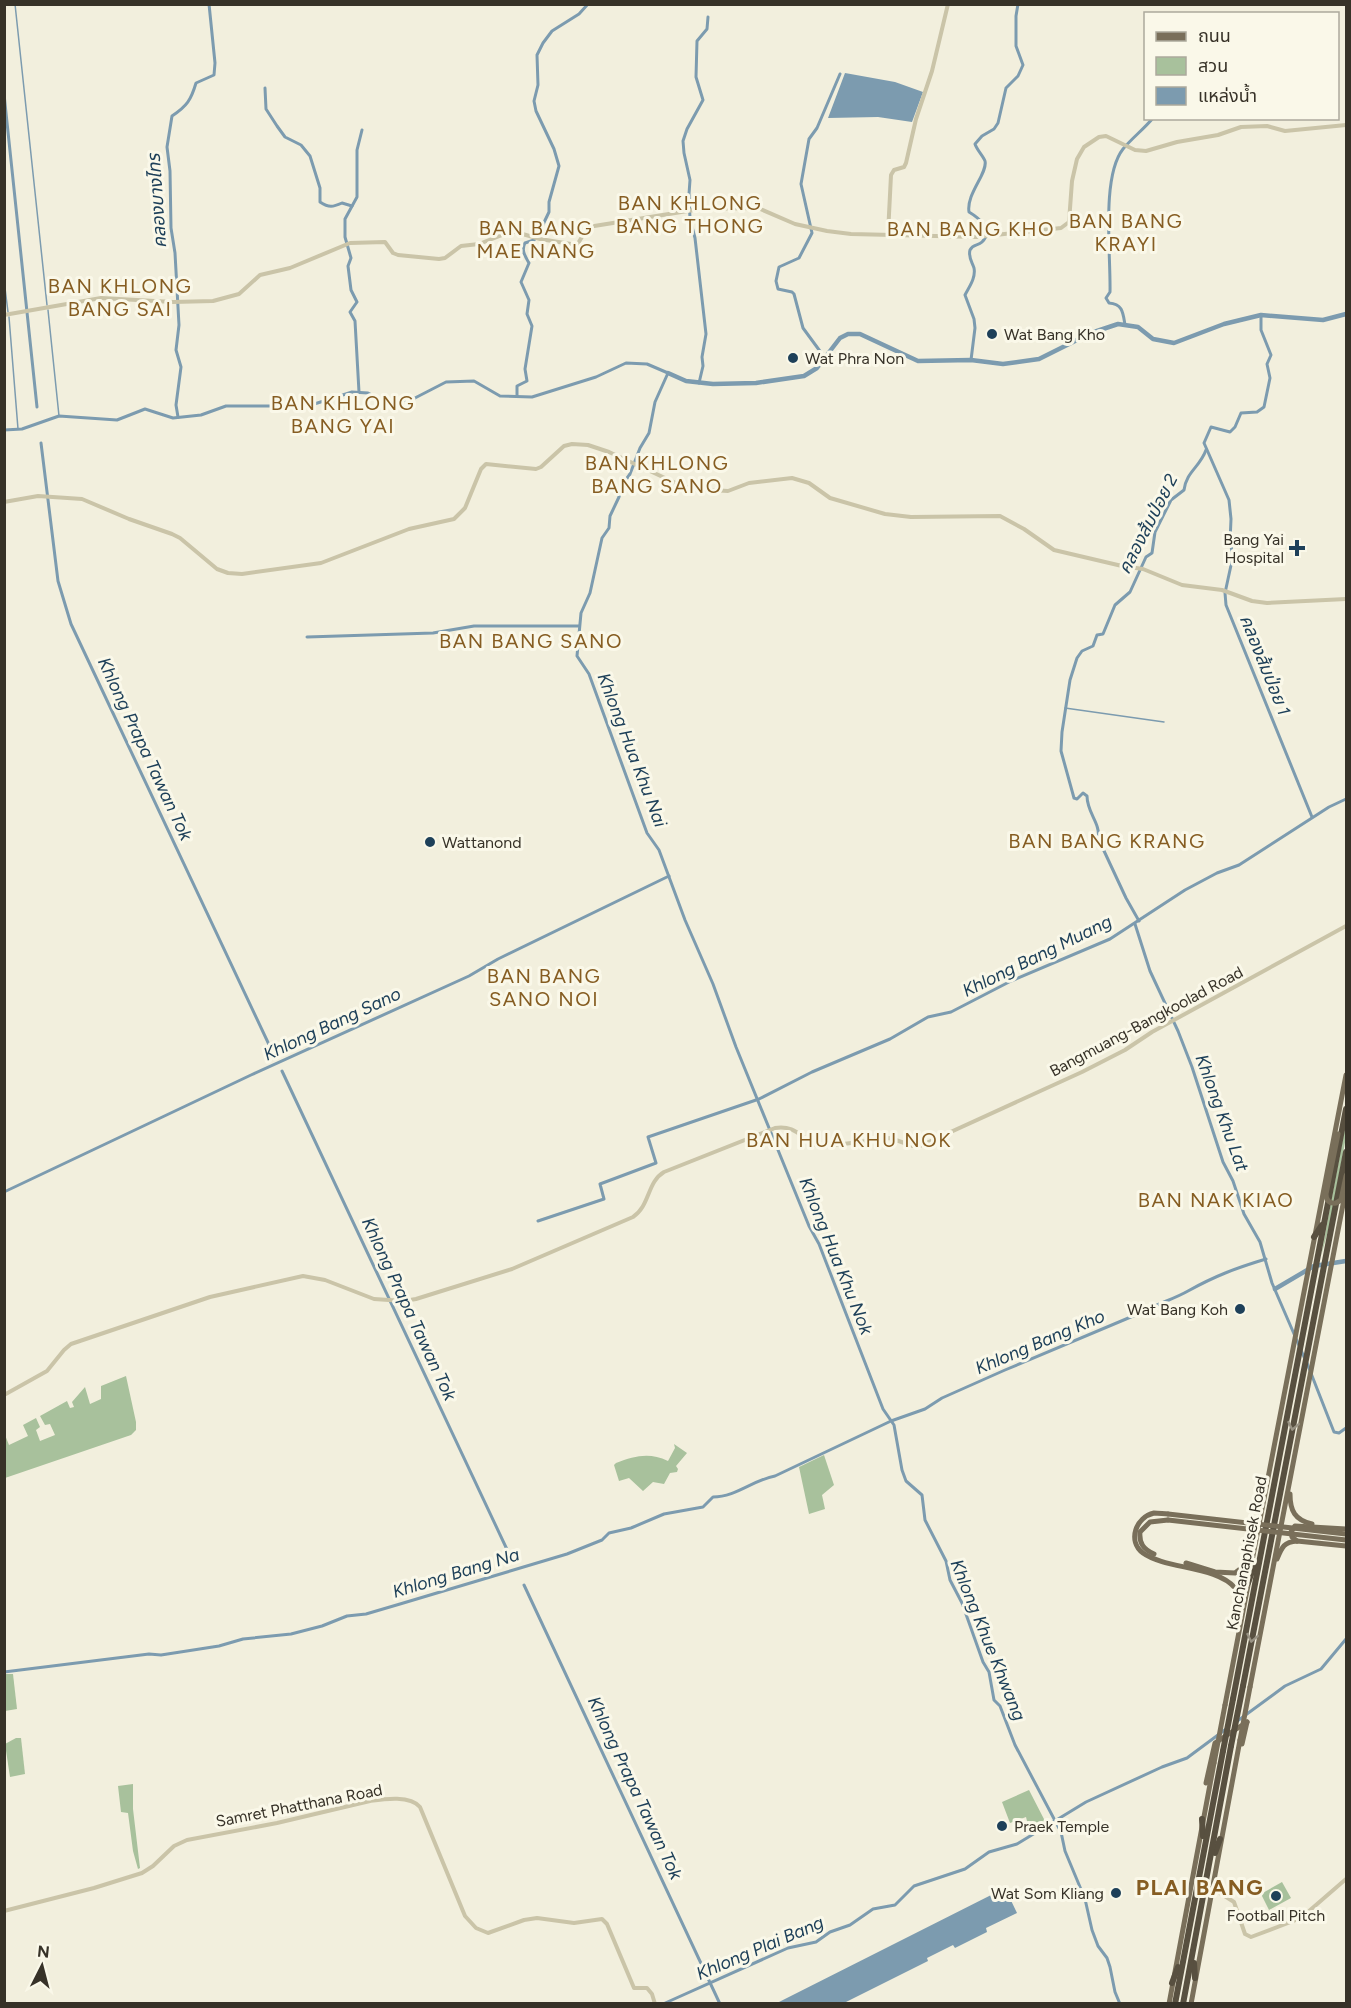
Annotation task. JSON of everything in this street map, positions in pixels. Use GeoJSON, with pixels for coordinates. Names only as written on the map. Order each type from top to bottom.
{"type":"FeatureCollection","features":[{"type":"Feature","properties":{"kind":"highway","name":"Kanchanaphisek Road"},"geometry":{"type":"LineString","coordinates":[[1175,2004],[1299,1355],[1298,1342],[1324,1263],[1326,1218],[1347,1108]]}},
{"type":"Feature","properties":{"kind":"highway","name":"Kanchanaphisek Road"},"geometry":{"type":"LineString","coordinates":[[1183,2004],[1347,1152]]}},
{"type":"Feature","properties":{"kind":"highway"},"geometry":{"type":"LineString","coordinates":[[1314,1237],[1326,1218]]}},
{"type":"Feature","properties":{"kind":"highway"},"geometry":{"type":"LineString","coordinates":[[1317,1308],[1326,1288]]}},
{"type":"Feature","properties":{"kind":"highway"},"geometry":{"type":"LineString","coordinates":[[1248,1583],[1261,1550]]}},
{"type":"Feature","properties":{"kind":"highway"},"geometry":{"type":"LineString","coordinates":[[1202,1818],[1203,1851]]}},
{"type":"Feature","properties":{"kind":"highway"},"geometry":{"type":"LineString","coordinates":[[1207,1879],[1220,1839]]}},
{"type":"Feature","properties":{"kind":"highway"},"geometry":{"type":"LineString","coordinates":[[1194,1944],[1195,1978]]}},
{"type":"Feature","properties":{"kind":"highway"},"geometry":{"type":"LineString","coordinates":[[1172,1985],[1185,1948]]}},
{"type":"Feature","properties":{"kind":"main road"},"geometry":{"type":"LineString","coordinates":[[1167,2004],[1257,1534],[1298,1342],[1296,1332],[1347,1075]]}},
{"type":"Feature","properties":{"kind":"main road"},"geometry":{"type":"LineString","coordinates":[[1347,1090],[1326,1194],[1326,1199],[1330,1203],[1341,1200],[1347,1176]]}},
{"type":"Feature","properties":{"kind":"main road"},"geometry":{"type":"LineString","coordinates":[[1191,2004],[1240,1740],[1246,1686],[1291,1477],[1309,1380],[1307,1369],[1326,1288],[1324,1263],[1347,1189]]}},
{"type":"Feature","properties":{"kind":"main road"},"geometry":{"type":"LineString","coordinates":[[1291,1477],[1292,1509],[1299,1519],[1317,1526]]}},
{"type":"Feature","properties":{"kind":"main road"},"geometry":{"type":"LineString","coordinates":[[1241,1618],[1238,1595],[1235,1588],[1228,1582],[1142,1552],[1134,1534],[1141,1520],[1154,1514],[1347,1540]]}},
{"type":"Feature","properties":{"kind":"main road"},"geometry":{"type":"LineString","coordinates":[[1257,1534],[1240,1570],[1230,1574],[1158,1556],[1143,1548],[1140,1538],[1143,1527],[1150,1522],[1168,1517],[1347,1534]]}},
{"type":"Feature","properties":{"kind":"main road"},"geometry":{"type":"LineString","coordinates":[[1297,1541],[1291,1535],[1291,1529],[1294,1526],[1347,1529]]}},
{"type":"Feature","properties":{"kind":"main road"},"geometry":{"type":"LineString","coordinates":[[1272,1569],[1284,1545],[1297,1541],[1347,1546]]}},
{"type":"Feature","properties":{"kind":"main road"},"geometry":{"type":"LineString","coordinates":[[1202,1818],[1203,1801],[1214,1746],[1218,1740],[1247,1722],[1235,1782],[1231,1789]]}},
{"type":"Feature","properties":{"kind":"street"},"geometry":{"type":"LineString","coordinates":[[888,234],[891,175],[894,169],[906,165],[916,119],[941,38],[948,4]]}},
{"type":"Feature","properties":{"kind":"street"},"geometry":{"type":"LineString","coordinates":[[7,315],[101,298],[173,302],[213,301],[235,296],[260,275],[290,268],[350,243],[385,242],[394,254],[439,259],[445,258],[461,246],[479,244],[509,231],[578,245],[588,227],[693,210],[760,208],[786,221],[810,228],[851,234],[977,237],[1065,227],[1069,220],[1073,175],[1077,159],[1084,147],[1095,138],[1103,136],[1126,146],[1146,151],[1251,126],[1267,126],[1287,131],[1347,125]]}},
{"type":"Feature","properties":{"kind":"street"},"geometry":{"type":"LineString","coordinates":[[4,501],[38,496],[82,499],[172,534],[186,542],[218,568],[228,573],[242,574],[321,563],[402,531],[454,519],[465,508],[481,469],[486,464],[536,469],[561,448],[577,444],[592,446],[680,485],[702,490],[728,491],[749,483],[792,478],[802,480],[830,498],[885,514],[911,517],[1000,516],[1054,550],[1141,569],[1182,585],[1222,590],[1252,601],[1267,603],[1347,599]]}},
{"type":"Feature","properties":{"kind":"street","name":"Bangmuang-Bangkoolad Road"},"geometry":{"type":"LineString","coordinates":[[4,1395],[47,1371],[71,1344],[210,1297],[306,1276],[325,1280],[377,1299],[404,1301],[446,1291],[499,1274],[632,1218],[643,1209],[655,1180],[661,1174],[775,1128],[784,1127],[795,1130],[820,1147],[891,1138],[913,1146],[920,1146],[1121,1052],[1173,1020],[1347,926]]}},
{"type":"Feature","properties":{"kind":"street","name":"Samret Phatthana Road"},"geometry":{"type":"LineString","coordinates":[[4,1911],[142,1873],[174,1846],[193,1838],[277,1823],[376,1800],[410,1801],[416,1803],[420,1808],[465,1916],[476,1928],[488,1933],[524,1920],[537,1918],[574,1923],[602,1919],[607,1924],[634,1988],[647,1988],[654,2001]]}},
{"type":"Feature","properties":{"kind":"street"},"geometry":{"type":"LineString","coordinates":[[1211,1888],[1234,1902],[1245,1934],[1251,1937],[1301,1918],[1347,1879]]}},
{"type":"Feature","properties":{"kind":"green space"},"geometry":{"type":"Polygon","coordinates":[[[1346,1122],[1346,1137],[1330,1224],[1321,1256],[1346,1122]]]}},
{"type":"Feature","properties":{"kind":"green space"},"geometry":{"type":"Polygon","coordinates":[[[126,1376],[136,1422],[136,1430],[131,1435],[5,1478],[5,1435],[9,1445],[28,1436],[23,1425],[36,1418],[40,1427],[36,1430],[40,1441],[55,1435],[50,1424],[45,1425],[40,1416],[67,1401],[70,1408],[74,1407],[72,1402],[85,1387],[90,1404],[101,1399],[101,1386],[126,1376]]]}},
{"type":"Feature","properties":{"kind":"green space"},"geometry":{"type":"Polygon","coordinates":[[[674,1444],[687,1453],[676,1466],[677,1472],[670,1473],[664,1484],[653,1482],[643,1491],[629,1478],[619,1481],[614,1465],[616,1463],[642,1456],[668,1461],[675,1448],[674,1444]]]}},
{"type":"Feature","properties":{"kind":"green space"},"geometry":{"type":"Polygon","coordinates":[[[824,1455],[834,1485],[822,1495],[825,1509],[809,1514],[799,1467],[824,1455]]]}},
{"type":"Feature","properties":{"kind":"green space"},"geometry":{"type":"Polygon","coordinates":[[[5,1674],[13,1674],[17,1709],[5,1711],[5,1674]]]}},
{"type":"Feature","properties":{"kind":"green space"},"geometry":{"type":"Polygon","coordinates":[[[21,1738],[25,1774],[10,1777],[5,1744],[21,1738]]]}},
{"type":"Feature","properties":{"kind":"green space"},"geometry":{"type":"Polygon","coordinates":[[[133,1784],[133,1809],[140,1868],[138,1869],[128,1813],[121,1812],[118,1786],[133,1784]]]}},
{"type":"Feature","properties":{"kind":"green space"},"geometry":{"type":"Polygon","coordinates":[[[1029,1790],[1046,1823],[1030,1833],[1026,1817],[1010,1823],[1002,1802],[1029,1790]]]}},
{"type":"Feature","properties":{"kind":"green space","name":"Football Pitch"},"geometry":{"type":"Polygon","coordinates":[[[1282,1882],[1291,1898],[1269,1910],[1261,1894],[1282,1882]]]}},
{"type":"Feature","properties":{"kind":"water"},"geometry":{"type":"Polygon","coordinates":[[[845,73],[895,82],[923,92],[912,122],[878,117],[828,118],[845,73]]]}},
{"type":"Feature","properties":{"kind":"water"},"geometry":{"type":"Polygon","coordinates":[[[1005,1888],[1017,1913],[986,1928],[987,1932],[955,1948],[953,1945],[927,1958],[928,1961],[844,2003],[777,2003],[1005,1888]]]}},
{"type":"Feature","properties":{"kind":"waterway"},"geometry":{"type":"LineString","coordinates":[[15,4],[47,305]]}},
{"type":"Feature","properties":{"kind":"waterway","name":"คลองบางไทร"},"geometry":{"type":"LineString","coordinates":[[178,417],[176,405],[181,367],[176,350],[179,325],[167,147],[172,116],[188,102],[196,83],[214,75],[215,63],[209,4]]}},
{"type":"Feature","properties":{"kind":"waterway"},"geometry":{"type":"LineString","coordinates":[[517,396],[517,386],[527,381],[525,369],[532,326],[527,314],[529,300],[521,282],[529,263],[523,248],[525,243],[534,240],[538,235],[549,212],[549,202],[559,166],[534,101],[538,85],[537,55],[552,31],[579,14],[588,4]]}},
{"type":"Feature","properties":{"kind":"waterway"},"geometry":{"type":"LineString","coordinates":[[971,360],[975,328],[965,295],[974,275],[970,250],[982,242],[986,233],[981,221],[969,212],[971,198],[985,166],[985,161],[975,144],[998,123],[1006,88],[1018,76],[1023,65],[1016,46],[1018,4]]}},
{"type":"Feature","properties":{"kind":"waterway"},"geometry":{"type":"LineString","coordinates":[[699,383],[706,334],[695,238],[690,219],[690,180],[683,141],[703,100],[696,77],[697,41],[707,29],[708,17]]}},
{"type":"Feature","properties":{"kind":"waterway"},"geometry":{"type":"LineString","coordinates":[[825,358],[803,328],[794,294],[778,289],[776,281],[779,267],[799,258],[812,233],[801,184],[809,139],[817,128],[840,74]]}},
{"type":"Feature","properties":{"kind":"waterway"},"geometry":{"type":"LineString","coordinates":[[265,88],[266,109],[277,126],[285,137],[301,145],[310,156],[320,188],[320,202],[329,206],[342,203],[352,206]]}},
{"type":"Feature","properties":{"kind":"waterway","name":"Khlong Prapa Tawan Tok"},"geometry":{"type":"LineString","coordinates":[[4,94],[37,407]]}},
{"type":"Feature","properties":{"kind":"waterway"},"geometry":{"type":"LineString","coordinates":[[1125,325],[1120,307],[1109,303],[1106,298],[1110,292],[1109,197],[1116,162],[1123,149],[1151,120]]}},
{"type":"Feature","properties":{"kind":"waterway"},"geometry":{"type":"LineString","coordinates":[[359,392],[355,321],[350,312],[357,302],[351,290],[348,266],[351,258],[345,237],[345,219],[357,197],[357,150],[362,130]]}},
{"type":"Feature","properties":{"kind":"waterway"},"geometry":{"type":"LineString","coordinates":[[4,280],[8,312]]}},
{"type":"Feature","properties":{"kind":"waterway"},"geometry":{"type":"LineString","coordinates":[[48,310],[59,416]]}},
{"type":"Feature","properties":{"kind":"waterway"},"geometry":{"type":"LineString","coordinates":[[668,373],[686,381],[713,384],[756,383],[804,376],[817,368],[840,338],[848,334],[860,334],[918,361],[971,360],[1003,364],[1039,359],[1091,333],[1118,324],[1138,327],[1153,339],[1174,343],[1224,324],[1261,315],[1323,320],[1346,314]]}},
{"type":"Feature","properties":{"kind":"waterway","name":"คลองส้มป่อย 1"},"geometry":{"type":"LineString","coordinates":[[1261,315],[1261,330],[1271,355],[1267,364],[1270,378],[1264,407],[1257,412],[1241,413],[1235,427],[1230,432],[1211,427],[1204,443],[1229,500],[1230,542],[1233,556],[1225,593],[1226,605],[1312,817]]}},
{"type":"Feature","properties":{"kind":"waterway"},"geometry":{"type":"LineString","coordinates":[[9,317],[18,429]]}},
{"type":"Feature","properties":{"kind":"waterway","name":"Khlong Hua Khu Nai"},"geometry":{"type":"LineString","coordinates":[[4,430],[22,429],[59,416],[117,420],[145,409],[173,418],[201,415],[226,406],[308,406],[352,392],[368,393],[381,400],[398,401],[413,399],[446,382],[474,381],[500,396],[532,397],[596,377],[626,363],[647,364],[668,373],[655,402],[649,433],[640,448],[630,474],[622,485],[610,516],[609,528],[602,538],[590,593],[581,613],[577,656],[589,674],[647,833],[659,850],[736,1047],[809,1226],[819,1244],[883,1409],[894,1425],[906,1481],[922,1495],[925,1520],[946,1561],[950,1580],[962,1603],[983,1662],[989,1672],[994,1700],[1000,1706],[1015,1745],[1061,1832],[1065,1851],[1085,1899],[1092,1930],[1098,1946],[1107,1958],[1120,2004]]}},
{"type":"Feature","properties":{"kind":"waterway","name":"Khlong Prapa Tawan Tok"},"geometry":{"type":"LineString","coordinates":[[41,443],[58,581],[71,624],[272,1051]]}},
{"type":"Feature","properties":{"kind":"waterway","name":"คลองส้มป่อย 2"},"geometry":{"type":"LineString","coordinates":[[1139,921],[1098,838],[1098,828],[1089,808],[1087,796],[1083,793],[1077,799],[1074,798],[1061,751],[1062,732],[1070,680],[1077,658],[1082,651],[1093,646],[1097,635],[1103,634],[1115,605],[1130,592],[1146,557],[1152,553],[1155,532],[1171,500],[1184,490],[1187,479],[1206,450]]}},
{"type":"Feature","properties":{"kind":"waterway"},"geometry":{"type":"LineString","coordinates":[[307,637],[433,633],[474,626],[579,626]]}},
{"type":"Feature","properties":{"kind":"waterway"},"geometry":{"type":"LineString","coordinates":[[1065,708],[1164,722]]}},
{"type":"Feature","properties":{"kind":"waterway","name":"Khlong Bang Muang"},"geometry":{"type":"LineString","coordinates":[[538,1221],[604,1199],[600,1184],[656,1163],[648,1137],[759,1099],[812,1072],[890,1039],[928,1017],[951,1012],[1011,981],[1110,939],[1185,890],[1217,873],[1239,865],[1329,807],[1346,799]]}},
{"type":"Feature","properties":{"kind":"waterway","name":"Khlong Bang Sano"},"geometry":{"type":"LineString","coordinates":[[4,1192],[251,1075],[469,976],[498,959],[669,876]]}},
{"type":"Feature","properties":{"kind":"waterway","name":"Khlong Khu Lat"},"geometry":{"type":"LineString","coordinates":[[1135,924],[1150,971],[1192,1067],[1223,1162],[1233,1181],[1244,1214],[1260,1242],[1272,1283],[1304,1357]]}},
{"type":"Feature","properties":{"kind":"waterway","name":"Khlong Prapa Tawan Tok"},"geometry":{"type":"LineString","coordinates":[[282,1071],[511,1558]]}},
{"type":"Feature","properties":{"kind":"waterway","name":"Khlong Bang Na"},"geometry":{"type":"LineString","coordinates":[[4,1672],[149,1654],[161,1655],[219,1646],[243,1639],[291,1634],[567,1554],[602,1540],[609,1533],[631,1528],[664,1514],[703,1507],[713,1497],[729,1494],[775,1476],[891,1421],[925,1409],[942,1398],[1005,1370],[1145,1311],[1235,1269],[1266,1259]]}},
{"type":"Feature","properties":{"kind":"waterway","name":"Khlong Bang Kho"},"geometry":{"type":"LineString","coordinates":[[1275,1289],[1314,1266],[1346,1261]]}},
{"type":"Feature","properties":{"kind":"waterway","name":"Khlong Khu Lat"},"geometry":{"type":"LineString","coordinates":[[1307,1363],[1334,1432],[1339,1433],[1346,1428]]}},
{"type":"Feature","properties":{"kind":"waterway","name":"Khlong Prapa Tawan Tok"},"geometry":{"type":"LineString","coordinates":[[524,1585],[720,2004]]}},
{"type":"Feature","properties":{"kind":"waterway"},"geometry":{"type":"LineString","coordinates":[[1236,1722],[1285,1686],[1321,1669],[1346,1639]]}},
{"type":"Feature","properties":{"kind":"waterway","name":"Khlong Plai Bang"},"geometry":{"type":"LineString","coordinates":[[663,2004],[788,1948],[816,1942],[830,1932],[850,1925],[873,1909],[895,1905],[914,1886],[965,1869],[989,1852],[1017,1844],[1086,1802],[1187,1758],[1226,1729]]}},
{"type":"Feature","properties":{"kind":"place","name":"Wat Bang Kho"},"geometry":{"type":"Point","coordinates":[992,334]}},
{"type":"Feature","properties":{"kind":"place","name":"Wat Phra Non"},"geometry":{"type":"Point","coordinates":[793,358]}},
{"type":"Feature","properties":{"kind":"place","name":"Bang Yai Hospital"},"geometry":{"type":"Point","coordinates":[1297,548]}},
{"type":"Feature","properties":{"kind":"place","name":"Wattanond"},"geometry":{"type":"Point","coordinates":[430,842]}},
{"type":"Feature","properties":{"kind":"place","name":"Wat Bang Koh"},"geometry":{"type":"Point","coordinates":[1240,1309]}},
{"type":"Feature","properties":{"kind":"place","name":"Praek Temple"},"geometry":{"type":"Point","coordinates":[1002,1826]}},
{"type":"Feature","properties":{"kind":"place","name":"Wat Som Kliang"},"geometry":{"type":"Point","coordinates":[1116,1893]}},
{"type":"Feature","properties":{"kind":"place","name":"Football Pitch"},"geometry":{"type":"Point","coordinates":[1276,1896]}},
{"type":"Feature","properties":{"kind":"district","name":"BAN KHLONG BANG THONG"},"geometry":{"type":"Point","coordinates":[690,214]}},
{"type":"Feature","properties":{"kind":"district","name":"BAN BANG KHO"},"geometry":{"type":"Point","coordinates":[971,229]}},
{"type":"Feature","properties":{"kind":"district","name":"BAN BANG KRAYI"},"geometry":{"type":"Point","coordinates":[1126,232]}},
{"type":"Feature","properties":{"kind":"district","name":"BAN BANG MAE NANG"},"geometry":{"type":"Point","coordinates":[536,240]}},
{"type":"Feature","properties":{"kind":"district","name":"BAN KHLONG BANG SAI"},"geometry":{"type":"Point","coordinates":[120,298]}},
{"type":"Feature","properties":{"kind":"district","name":"BAN KHLONG BANG YAI"},"geometry":{"type":"Point","coordinates":[343,414]}},
{"type":"Feature","properties":{"kind":"district","name":"BAN KHLONG BANG SANO"},"geometry":{"type":"Point","coordinates":[657,474]}},
{"type":"Feature","properties":{"kind":"district","name":"BAN BANG SANO"},"geometry":{"type":"Point","coordinates":[531,641]}},
{"type":"Feature","properties":{"kind":"district","name":"BAN BANG KRANG"},"geometry":{"type":"Point","coordinates":[1107,841]}},
{"type":"Feature","properties":{"kind":"district","name":"BAN BANG SANO NOI"},"geometry":{"type":"Point","coordinates":[544,988]}},
{"type":"Feature","properties":{"kind":"district","name":"BAN HUA KHU NOK"},"geometry":{"type":"Point","coordinates":[849,1140]}},
{"type":"Feature","properties":{"kind":"district","name":"BAN NAK KIAO"},"geometry":{"type":"Point","coordinates":[1216,1200]}},
{"type":"Feature","properties":{"kind":"district","name":"PLAI BANG"},"geometry":{"type":"Point","coordinates":[1200,1887]}},
{"type":"Feature","properties":{"kind":"water label","name":"Khlong Hua Khu Nok"},"geometry":{"type":"Point","coordinates":[836,1256]}},
{"type":"Feature","properties":{"kind":"water label","name":"Khlong Khue Khwang"},"geometry":{"type":"Point","coordinates":[988,1640]}}]}
